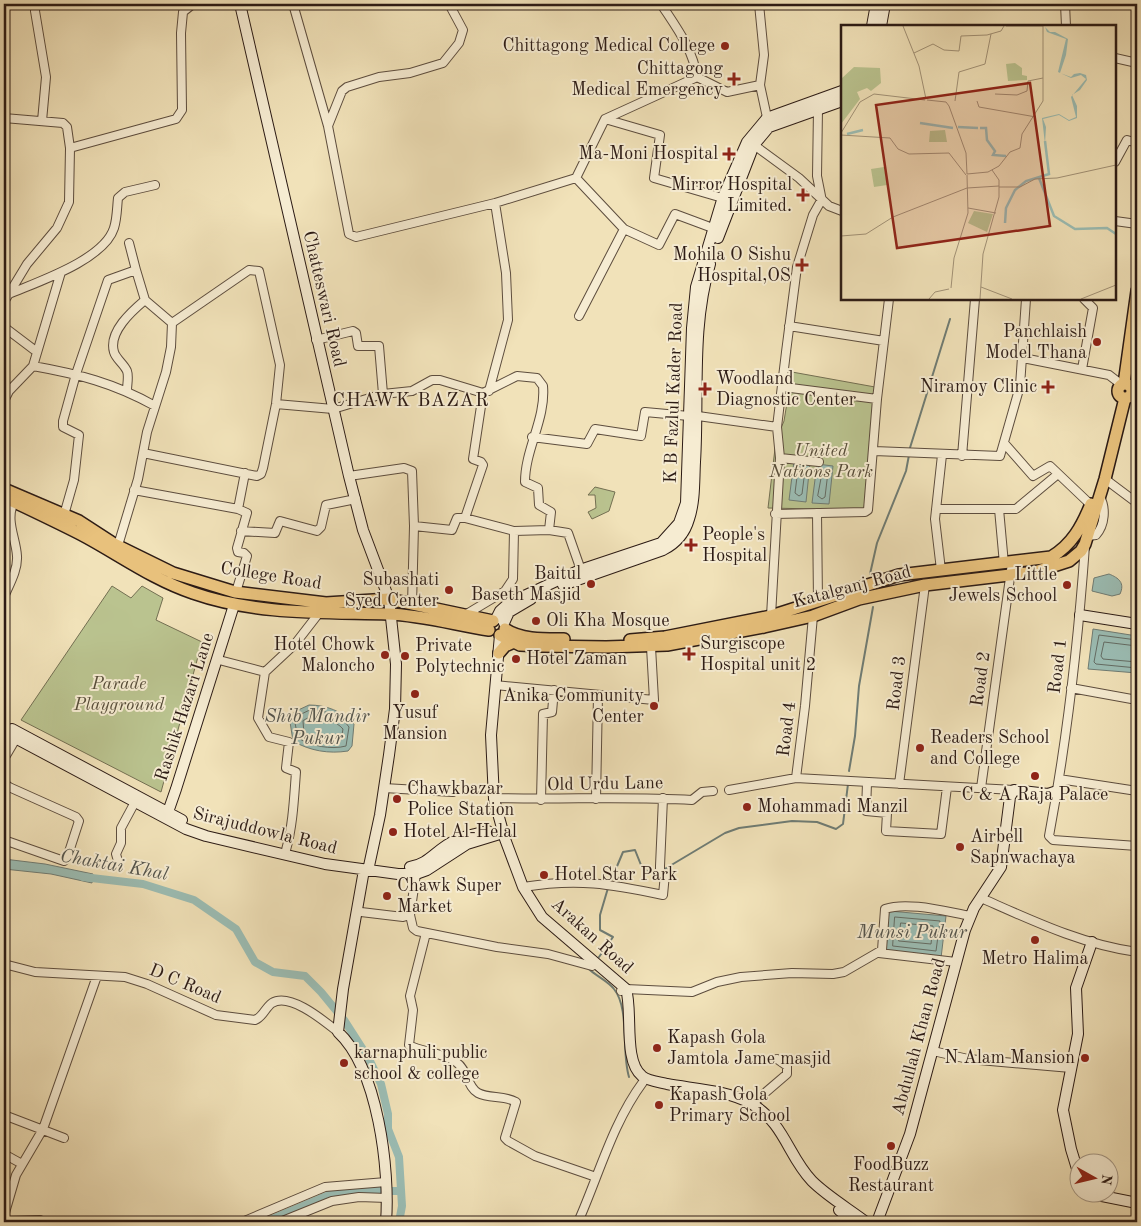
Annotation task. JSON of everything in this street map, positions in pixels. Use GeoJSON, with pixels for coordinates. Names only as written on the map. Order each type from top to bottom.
{"type":"FeatureCollection","features":[{"type":"Feature","properties":{"kind":"main road","name":"Chatteswari Road"},"geometry":{"type":"LineString","coordinates":[[240,4],[316,340],[349,476],[363,530],[388,599],[396,664],[395,691],[384,788],[368,869]]}},
{"type":"Feature","properties":{"kind":"main road"},"geometry":{"type":"LineString","coordinates":[[872,25],[876,4]]}},
{"type":"Feature","properties":{"kind":"main road"},"geometry":{"type":"LineString","coordinates":[[881,25],[885,4]]}},
{"type":"Feature","properties":{"kind":"main road"},"geometry":{"type":"LineString","coordinates":[[768,122],[841,91]]}},
{"type":"Feature","properties":{"kind":"main road"},"geometry":{"type":"LineString","coordinates":[[768,122],[818,109],[841,100]]}},
{"type":"Feature","properties":{"kind":"main road","name":"K B Fazlul Kader Road"},"geometry":{"type":"LineString","coordinates":[[727,199],[754,145],[768,122]]}},
{"type":"Feature","properties":{"kind":"main road","name":"K B Fazlul Kader Road"},"geometry":{"type":"LineString","coordinates":[[497,627],[500,611],[509,603],[582,573],[663,550],[682,535],[689,521],[693,502],[694,416],[703,288],[716,230],[747,142],[768,122]]}},
{"type":"Feature","properties":{"kind":"main road"},"geometry":{"type":"LineString","coordinates":[[1069,561],[1063,550],[1075,537],[1091,505],[1129,391],[1137,291]]}},
{"type":"Feature","properties":{"kind":"main road"},"geometry":{"type":"LineString","coordinates":[[1129,391],[1129,369],[1137,313]]}},
{"type":"Feature","properties":{"kind":"main road","name":"Katalganj Road"},"geometry":{"type":"LineString","coordinates":[[497,627],[512,634],[529,637],[623,641],[665,637],[771,616],[899,575],[940,570],[1009,568],[1044,570],[1069,561],[1081,551],[1087,540],[1129,391]]}},
{"type":"Feature","properties":{"kind":"main road","name":"College Road"},"geometry":{"type":"LineString","coordinates":[[4,489],[79,521],[114,549],[192,593],[234,605],[319,613],[390,614],[497,627]]}},
{"type":"Feature","properties":{"kind":"main road","name":"College Road"},"geometry":{"type":"LineString","coordinates":[[9,500],[87,538],[173,573],[236,592],[326,603],[388,599],[465,615],[497,627]]}},
{"type":"Feature","properties":{"kind":"main road","name":"Katalganj Road"},"geometry":{"type":"LineString","coordinates":[[497,627],[514,642],[540,646],[651,647],[764,628],[813,616],[858,599],[1009,568],[1051,557],[1063,550]]}},
{"type":"Feature","properties":{"kind":"main road","name":"Rashik Hazari Lane"},"geometry":{"type":"LineString","coordinates":[[165,815],[219,660],[234,605]]}},
{"type":"Feature","properties":{"kind":"main road"},"geometry":{"type":"LineString","coordinates":[[1080,615],[1137,624]]}},
{"type":"Feature","properties":{"kind":"main road","name":"Arakan Road"},"geometry":{"type":"LineString","coordinates":[[497,627],[499,653],[491,735],[494,798],[499,832],[523,887],[542,918],[624,990],[630,1000],[630,1050],[634,1066],[641,1076],[652,1081],[722,1094],[752,1104],[776,1125],[789,1144],[800,1167],[813,1182],[866,1222]]}},
{"type":"Feature","properties":{"kind":"main road","name":"Arakan Road"},"geometry":{"type":"LineString","coordinates":[[497,627],[488,695],[485,736],[489,797],[499,832],[527,906],[538,919],[590,964],[624,990]]}},
{"type":"Feature","properties":{"kind":"main road"},"geometry":{"type":"LineString","coordinates":[[499,653],[505,646],[514,642]]}},
{"type":"Feature","properties":{"kind":"main road","name":"Sirajuddowla Road"},"geometry":{"type":"LineString","coordinates":[[4,726],[47,746],[165,815],[206,836],[325,864],[368,869],[414,870]]}},
{"type":"Feature","properties":{"kind":"main road","name":"Sirajuddowla Road"},"geometry":{"type":"LineString","coordinates":[[4,732],[135,802],[165,815],[206,829],[368,869]]}},
{"type":"Feature","properties":{"kind":"main road"},"geometry":{"type":"LineString","coordinates":[[1014,790],[1048,794],[1057,791]]}},
{"type":"Feature","properties":{"kind":"main road","name":"Abdullah Khan Road"},"geometry":{"type":"LineString","coordinates":[[876,1222],[904,1155],[934,1051],[956,962],[971,916],[1001,867],[1007,806],[1014,790]]}},
{"type":"Feature","properties":{"kind":"main road"},"geometry":{"type":"LineString","coordinates":[[414,870],[427,870],[467,844],[499,832]]}},
{"type":"Feature","properties":{"kind":"main road"},"geometry":{"type":"LineString","coordinates":[[346,990],[362,912],[368,869]]}},
{"type":"Feature","properties":{"kind":"main road"},"geometry":{"type":"LineString","coordinates":[[368,869],[340,1033],[353,1050],[367,1080],[379,1122],[386,1182],[386,1222]]}},
{"type":"Feature","properties":{"kind":"main road"},"geometry":{"type":"LineString","coordinates":[[1073,1154],[1063,1110],[1078,1034],[1076,988],[1092,942]]}},
{"type":"Feature","properties":{"kind":"main road","name":"Arakan Road"},"geometry":{"type":"LineString","coordinates":[[624,990],[626,1056],[630,1073],[636,1080],[643,1082]]}},
{"type":"Feature","properties":{"kind":"main road"},"geometry":{"type":"LineString","coordinates":[[643,1082],[727,1098],[749,1108],[776,1130],[803,1178],[854,1222]]}},
{"type":"Feature","properties":{"kind":"main road"},"geometry":{"type":"LineString","coordinates":[[1118,1200],[1137,1204]]}},
{"type":"Feature","properties":{"kind":"street"},"geometry":{"type":"LineString","coordinates":[[36,4],[35,11],[46,77],[42,121]]}},
{"type":"Feature","properties":{"kind":"street"},"geometry":{"type":"LineString","coordinates":[[70,148],[176,119],[180,115],[182,110],[183,12],[193,4]]}},
{"type":"Feature","properties":{"kind":"street"},"geometry":{"type":"LineString","coordinates":[[293,4],[328,126],[349,234],[352,236],[495,203],[576,178],[605,119],[697,77]]}},
{"type":"Feature","properties":{"kind":"street"},"geometry":{"type":"LineString","coordinates":[[328,126],[342,91],[347,86],[379,76],[410,72],[443,63],[459,43],[463,30],[450,4]]}},
{"type":"Feature","properties":{"kind":"street"},"geometry":{"type":"LineString","coordinates":[[661,4],[684,40],[694,62],[697,77]]}},
{"type":"Feature","properties":{"kind":"street"},"geometry":{"type":"LineString","coordinates":[[759,4],[764,55],[760,86],[768,122]]}},
{"type":"Feature","properties":{"kind":"street"},"geometry":{"type":"LineString","coordinates":[[1065,4],[1066,25]]}},
{"type":"Feature","properties":{"kind":"street"},"geometry":{"type":"LineString","coordinates":[[1116,58],[1137,62]]}},
{"type":"Feature","properties":{"kind":"street"},"geometry":{"type":"LineString","coordinates":[[697,77],[727,92],[760,86]]}},
{"type":"Feature","properties":{"kind":"street"},"geometry":{"type":"LineString","coordinates":[[771,616],[780,458],[777,427],[797,267],[813,215],[822,200],[817,176],[818,109]]}},
{"type":"Feature","properties":{"kind":"street"},"geometry":{"type":"LineString","coordinates":[[4,118],[65,124],[70,148],[69,202],[57,228],[27,264],[6,298]]}},
{"type":"Feature","properties":{"kind":"street"},"geometry":{"type":"LineString","coordinates":[[605,119],[660,135],[654,178],[727,199]]}},
{"type":"Feature","properties":{"kind":"street"},"geometry":{"type":"LineString","coordinates":[[1116,160],[1127,140],[1137,143]]}},
{"type":"Feature","properties":{"kind":"street"},"geometry":{"type":"LineString","coordinates":[[754,145],[798,178],[829,206],[841,211]]}},
{"type":"Feature","properties":{"kind":"street"},"geometry":{"type":"LineString","coordinates":[[576,178],[624,229],[659,244],[675,214],[716,230]]}},
{"type":"Feature","properties":{"kind":"street"},"geometry":{"type":"LineString","coordinates":[[6,298],[61,272],[95,252],[107,241],[114,228],[118,198],[125,192],[156,185]]}},
{"type":"Feature","properties":{"kind":"street"},"geometry":{"type":"LineString","coordinates":[[465,518],[483,465],[481,462],[473,459],[486,392],[508,320],[506,273],[495,203]]}},
{"type":"Feature","properties":{"kind":"street"},"geometry":{"type":"LineString","coordinates":[[1116,221],[1137,224]]}},
{"type":"Feature","properties":{"kind":"street"},"geometry":{"type":"LineString","coordinates":[[579,316],[624,229]]}},
{"type":"Feature","properties":{"kind":"street"},"geometry":{"type":"LineString","coordinates":[[129,243],[145,300],[172,323]]}},
{"type":"Feature","properties":{"kind":"street"},"geometry":{"type":"LineString","coordinates":[[64,515],[74,480],[79,435],[64,428],[63,421],[76,374],[108,280],[136,270]]}},
{"type":"Feature","properties":{"kind":"street"},"geometry":{"type":"LineString","coordinates":[[143,453],[257,476],[261,474],[276,404],[280,365],[259,271],[249,270],[172,323]]}},
{"type":"Feature","properties":{"kind":"street"},"geometry":{"type":"LineString","coordinates":[[4,400],[9,391],[33,366],[61,272]]}},
{"type":"Feature","properties":{"kind":"street"},"geometry":{"type":"LineString","coordinates":[[127,390],[128,372],[114,353],[113,345],[124,320],[145,300]]}},
{"type":"Feature","properties":{"kind":"street"},"geometry":{"type":"LineString","coordinates":[[776,514],[865,512],[868,510],[877,399],[889,300]]}},
{"type":"Feature","properties":{"kind":"street"},"geometry":{"type":"LineString","coordinates":[[962,456],[975,300]]}},
{"type":"Feature","properties":{"kind":"street"},"geometry":{"type":"LineString","coordinates":[[874,451],[962,456],[1000,456],[1020,386],[1026,300]]}},
{"type":"Feature","properties":{"kind":"street"},"geometry":{"type":"LineString","coordinates":[[1082,370],[1093,308],[1085,300]]}},
{"type":"Feature","properties":{"kind":"street"},"geometry":{"type":"LineString","coordinates":[[114,549],[119,542],[134,490],[154,406],[171,347],[172,323]]}},
{"type":"Feature","properties":{"kind":"street"},"geometry":{"type":"LineString","coordinates":[[790,326],[884,341]]}},
{"type":"Feature","properties":{"kind":"street"},"geometry":{"type":"LineString","coordinates":[[4,327],[37,352]]}},
{"type":"Feature","properties":{"kind":"street"},"geometry":{"type":"LineString","coordinates":[[316,340],[354,331],[358,346],[379,346],[383,394]]}},
{"type":"Feature","properties":{"kind":"street"},"geometry":{"type":"LineString","coordinates":[[1023,358],[1108,374],[1129,391]]}},
{"type":"Feature","properties":{"kind":"street"},"geometry":{"type":"LineString","coordinates":[[33,366],[76,374],[127,390],[154,406]]}},
{"type":"Feature","properties":{"kind":"street"},"geometry":{"type":"LineString","coordinates":[[276,404],[333,409],[383,394],[412,391],[432,380],[440,380],[486,392],[517,376],[531,376],[541,382],[543,391],[541,416],[532,437],[525,482],[538,488],[539,505],[551,512],[549,530]]}},
{"type":"Feature","properties":{"kind":"street"},"geometry":{"type":"LineString","coordinates":[[783,387],[877,399]]}},
{"type":"Feature","properties":{"kind":"street"},"geometry":{"type":"LineString","coordinates":[[532,437],[588,444],[595,429],[642,436],[645,412],[694,416],[777,427]]}},
{"type":"Feature","properties":{"kind":"street"},"geometry":{"type":"LineString","coordinates":[[1004,443],[1032,476],[1050,466],[1091,505]]}},
{"type":"Feature","properties":{"kind":"street"},"geometry":{"type":"LineString","coordinates":[[940,570],[936,509],[942,455]]}},
{"type":"Feature","properties":{"kind":"street"},"geometry":{"type":"LineString","coordinates":[[780,458],[819,462]]}},
{"type":"Feature","properties":{"kind":"street"},"geometry":{"type":"LineString","coordinates":[[349,476],[404,468],[411,469],[414,526],[412,605]]}},
{"type":"Feature","properties":{"kind":"street"},"geometry":{"type":"LineString","coordinates":[[238,509],[245,473]]}},
{"type":"Feature","properties":{"kind":"street"},"geometry":{"type":"LineString","coordinates":[[936,509],[1016,509],[1058,474]]}},
{"type":"Feature","properties":{"kind":"street"},"geometry":{"type":"LineString","coordinates":[[1105,480],[1137,503]]}},
{"type":"Feature","properties":{"kind":"street"},"geometry":{"type":"LineString","coordinates":[[134,490],[238,509],[246,513],[237,551],[247,556],[236,592]]}},
{"type":"Feature","properties":{"kind":"street"},"geometry":{"type":"LineString","coordinates":[[241,531],[275,533],[280,522],[318,531],[321,527],[326,505],[356,499]]}},
{"type":"Feature","properties":{"kind":"street"},"geometry":{"type":"LineString","coordinates":[[4,597],[17,556],[10,526],[11,507],[9,500]]}},
{"type":"Feature","properties":{"kind":"street","name":"Road 2"},"geometry":{"type":"LineString","coordinates":[[980,788],[1009,568],[999,509]]}},
{"type":"Feature","properties":{"kind":"street"},"geometry":{"type":"LineString","coordinates":[[817,513],[818,601]]}},
{"type":"Feature","properties":{"kind":"street"},"geometry":{"type":"LineString","coordinates":[[414,526],[452,530],[457,518],[465,518],[514,531],[549,530],[570,534],[572,548],[582,573]]}},
{"type":"Feature","properties":{"kind":"street"},"geometry":{"type":"LineString","coordinates":[[465,615],[505,591],[510,585],[513,579],[514,531]]}},
{"type":"Feature","properties":{"kind":"street","name":"Road 1"},"geometry":{"type":"LineString","coordinates":[[1087,540],[1080,615],[1059,779],[1049,836],[1051,839],[1137,846]]}},
{"type":"Feature","properties":{"kind":"street","name":"Road 3"},"geometry":{"type":"LineString","coordinates":[[900,784],[925,585]]}},
{"type":"Feature","properties":{"kind":"street"},"geometry":{"type":"LineString","coordinates":[[286,850],[293,821],[292,801],[296,772],[286,768],[289,742],[269,737],[258,718],[265,672],[295,644],[319,613]]}},
{"type":"Feature","properties":{"kind":"street","name":"Road 4"},"geometry":{"type":"LineString","coordinates":[[729,790],[796,778],[813,616]]}},
{"type":"Feature","properties":{"kind":"street"},"geometry":{"type":"LineString","coordinates":[[495,685],[654,700],[651,647]]}},
{"type":"Feature","properties":{"kind":"street"},"geometry":{"type":"LineString","coordinates":[[219,660],[265,672]]}},
{"type":"Feature","properties":{"kind":"street"},"geometry":{"type":"LineString","coordinates":[[1070,688],[1137,700]]}},
{"type":"Feature","properties":{"kind":"street"},"geometry":{"type":"LineString","coordinates":[[541,800],[543,714],[552,712],[554,690]]}},
{"type":"Feature","properties":{"kind":"street"},"geometry":{"type":"LineString","coordinates":[[596,799],[598,695]]}},
{"type":"Feature","properties":{"kind":"street"},"geometry":{"type":"LineString","coordinates":[[4,759],[14,742]]}},
{"type":"Feature","properties":{"kind":"street"},"geometry":{"type":"LineString","coordinates":[[796,778],[1014,790]]}},
{"type":"Feature","properties":{"kind":"street"},"geometry":{"type":"LineString","coordinates":[[1059,779],[1137,791]]}},
{"type":"Feature","properties":{"kind":"street"},"geometry":{"type":"LineString","coordinates":[[4,782],[10,787],[76,817],[79,821],[67,858],[64,861],[4,840]]}},
{"type":"Feature","properties":{"kind":"street"},"geometry":{"type":"LineString","coordinates":[[868,783],[866,811],[887,812],[886,831],[941,834],[947,787]]}},
{"type":"Feature","properties":{"kind":"street"},"geometry":{"type":"LineString","coordinates":[[384,788],[453,792]]}},
{"type":"Feature","properties":{"kind":"street","name":"Old Urdu Lane"},"geometry":{"type":"LineString","coordinates":[[494,798],[541,800],[632,796],[692,800],[702,792],[713,791]]}},
{"type":"Feature","properties":{"kind":"street"},"geometry":{"type":"LineString","coordinates":[[523,887],[574,881],[604,883],[663,895],[665,874],[660,870],[663,798]]}},
{"type":"Feature","properties":{"kind":"street"},"geometry":{"type":"LineString","coordinates":[[118,861],[116,854],[121,843],[121,828],[135,802]]}},
{"type":"Feature","properties":{"kind":"street"},"geometry":{"type":"LineString","coordinates":[[414,870],[410,915],[413,928],[426,934],[548,954],[590,964]]}},
{"type":"Feature","properties":{"kind":"street"},"geometry":{"type":"LineString","coordinates":[[981,898],[1044,925],[1092,942],[1137,952]]}},
{"type":"Feature","properties":{"kind":"street"},"geometry":{"type":"LineString","coordinates":[[624,990],[692,992],[717,982],[741,977],[792,973],[833,974],[844,972],[882,950],[885,909],[893,906],[924,908],[971,916]]}},
{"type":"Feature","properties":{"kind":"street"},"geometry":{"type":"LineString","coordinates":[[362,912],[403,917],[410,915]]}},
{"type":"Feature","properties":{"kind":"street"},"geometry":{"type":"LineString","coordinates":[[426,934],[410,996],[413,1010],[409,1045],[430,1050],[457,1062],[465,1071],[475,1092],[480,1095],[497,1096],[516,1102],[505,1138],[508,1141],[535,1156],[596,1177]]}},
{"type":"Feature","properties":{"kind":"street"},"geometry":{"type":"LineString","coordinates":[[879,953],[956,962]]}},
{"type":"Feature","properties":{"kind":"street","name":"D C Road"},"geometry":{"type":"LineString","coordinates":[[4,964],[35,972],[136,979],[180,1000],[228,1018],[256,1020],[272,1003],[284,1001],[304,1008],[340,1033]]}},
{"type":"Feature","properties":{"kind":"street"},"geometry":{"type":"LineString","coordinates":[[4,1216],[7,1194],[43,1129],[97,976]]}},
{"type":"Feature","properties":{"kind":"street"},"geometry":{"type":"LineString","coordinates":[[934,1051],[968,1059],[1071,1068]]}},
{"type":"Feature","properties":{"kind":"street"},"geometry":{"type":"LineString","coordinates":[[752,1104],[787,1074],[787,1066],[777,1060]]}},
{"type":"Feature","properties":{"kind":"street"},"geometry":{"type":"LineString","coordinates":[[578,1222],[613,1134],[632,1098],[643,1082]]}},
{"type":"Feature","properties":{"kind":"street"},"geometry":{"type":"LineString","coordinates":[[4,1115],[64,1138]]}},
{"type":"Feature","properties":{"kind":"street"},"geometry":{"type":"LineString","coordinates":[[4,1154],[22,1164]]}},
{"type":"Feature","properties":{"kind":"street"},"geometry":{"type":"LineString","coordinates":[[242,1222],[325,1187],[386,1182]]}},
{"type":"Feature","properties":{"kind":"street"},"geometry":{"type":"LineString","coordinates":[[280,1222],[332,1201],[359,1197],[387,1198]]}},
{"type":"Feature","properties":{"kind":"street"},"geometry":{"type":"LineString","coordinates":[[4,1222],[40,1220]]}},
{"type":"Feature","properties":{"kind":"green space","name":"United Nations Park"},"geometry":{"type":"Polygon","coordinates":[[[792,372],[875,387],[864,510],[768,508],[776,440],[784,421],[792,372]]]}},
{"type":"Feature","properties":{"kind":"green space"},"geometry":{"type":"Polygon","coordinates":[[[595,487],[615,492],[609,511],[592,519],[588,512],[596,508],[595,495],[588,495],[595,487]]]}},
{"type":"Feature","properties":{"kind":"green space","name":"Parade Playground"},"geometry":{"type":"Polygon","coordinates":[[[112,586],[131,598],[142,586],[163,598],[156,620],[202,642],[161,792],[21,720],[112,586]]]}},
{"type":"Feature","properties":{"kind":"water"},"geometry":{"type":"Polygon","coordinates":[[[794,461],[810,463],[806,502],[789,500],[794,461]]]}},
{"type":"Feature","properties":{"kind":"water"},"geometry":{"type":"Polygon","coordinates":[[[817,464],[833,466],[829,504],[812,503],[817,464]]]}},
{"type":"Feature","properties":{"kind":"water"},"geometry":{"type":"Polygon","coordinates":[[[1109,574],[1120,581],[1122,587],[1120,594],[1112,596],[1092,591],[1094,578],[1109,574]]]}},
{"type":"Feature","properties":{"kind":"water"},"geometry":{"type":"Polygon","coordinates":[[[1093,629],[1137,636],[1137,673],[1088,669],[1093,629]]]}},
{"type":"Feature","properties":{"kind":"water","name":"Shib Mandir Pukur"},"geometry":{"type":"Polygon","coordinates":[[[309,705],[322,706],[333,710],[354,724],[352,746],[348,751],[320,751],[293,741],[290,722],[294,712],[309,705]]]}},
{"type":"Feature","properties":{"kind":"water"},"geometry":{"type":"Polygon","coordinates":[[[4,859],[45,864],[93,874],[92,883],[51,874],[4,869],[4,859]]]}},
{"type":"Feature","properties":{"kind":"water","name":"Munsi Pukur"},"geometry":{"type":"Polygon","coordinates":[[[889,911],[946,916],[941,958],[886,950],[889,911]]]}},
{"type":"Feature","properties":{"kind":"waterway"},"geometry":{"type":"LineString","coordinates":[[909,451],[950,319]]}},
{"type":"Feature","properties":{"kind":"waterway"},"geometry":{"type":"LineString","coordinates":[[870,574],[877,543],[906,471],[909,455]]}},
{"type":"Feature","properties":{"kind":"waterway"},"geometry":{"type":"LineString","coordinates":[[849,771],[855,736],[859,686],[873,607]]}},
{"type":"Feature","properties":{"kind":"waterway"},"geometry":{"type":"LineString","coordinates":[[663,870],[725,833],[739,828],[792,821],[817,822],[836,829],[843,824],[848,784]]}},
{"type":"Feature","properties":{"kind":"waterway"},"geometry":{"type":"LineString","coordinates":[[610,883],[623,852],[635,850],[641,865],[649,873],[659,871]]}},
{"type":"Feature","properties":{"kind":"waterway","name":"Chaktai Khal"},"geometry":{"type":"LineString","coordinates":[[83,877],[143,884],[194,900],[236,929],[255,962],[273,972],[305,976],[321,992],[344,1020],[369,1059],[381,1084],[388,1114],[388,1129],[399,1157],[402,1206],[399,1222]]}},
{"type":"Feature","properties":{"kind":"waterway"},"geometry":{"type":"LineString","coordinates":[[599,957],[613,937],[600,930],[600,915],[608,888]]}},
{"type":"Feature","properties":{"kind":"waterway"},"geometry":{"type":"LineString","coordinates":[[589,969],[611,986],[619,997],[624,1019],[629,1077]]}},
{"type":"Feature","properties":{"kind":"waterway","name":"Chaktai Khal"},"geometry":{"type":"LineString","coordinates":[[265,1222],[329,1195],[368,1191],[401,1191]]}},
{"type":"Feature","properties":{"kind":"place","name":"Chittagong Medical College"},"geometry":{"type":"Point","coordinates":[725,46]}},
{"type":"Feature","properties":{"kind":"place","name":"Chittagong Medical Emergency"},"geometry":{"type":"Point","coordinates":[734,79]}},
{"type":"Feature","properties":{"kind":"place","name":"Ma-Moni Hospital"},"geometry":{"type":"Point","coordinates":[729,154]}},
{"type":"Feature","properties":{"kind":"place","name":"Mirror Hospital Limited."},"geometry":{"type":"Point","coordinates":[803,195]}},
{"type":"Feature","properties":{"kind":"place","name":"Mohila O Sishu Hospital,OS"},"geometry":{"type":"Point","coordinates":[802,265]}},
{"type":"Feature","properties":{"kind":"place","name":"Panchlaish Model Thana"},"geometry":{"type":"Point","coordinates":[1097,342]}},
{"type":"Feature","properties":{"kind":"place","name":"Niramoy Clinic"},"geometry":{"type":"Point","coordinates":[1048,387]}},
{"type":"Feature","properties":{"kind":"place","name":"Woodland Diagnostic Center"},"geometry":{"type":"Point","coordinates":[705,389]}},
{"type":"Feature","properties":{"kind":"place","name":"People's Hospital"},"geometry":{"type":"Point","coordinates":[691,545]}},
{"type":"Feature","properties":{"kind":"place","name":"Baitul Baseth Masjid"},"geometry":{"type":"Point","coordinates":[591,584]}},
{"type":"Feature","properties":{"kind":"place","name":"Little Jewels School"},"geometry":{"type":"Point","coordinates":[1067,585]}},
{"type":"Feature","properties":{"kind":"place","name":"Subashati Syed Center"},"geometry":{"type":"Point","coordinates":[449,590]}},
{"type":"Feature","properties":{"kind":"place","name":"Oli Kha Mosque"},"geometry":{"type":"Point","coordinates":[536,621]}},
{"type":"Feature","properties":{"kind":"place","name":"Surgiscope Hospital unit 2"},"geometry":{"type":"Point","coordinates":[689,654]}},
{"type":"Feature","properties":{"kind":"place","name":"Hotel Chowk Maloncho"},"geometry":{"type":"Point","coordinates":[385,655]}},
{"type":"Feature","properties":{"kind":"place","name":"Private Polytechnic"},"geometry":{"type":"Point","coordinates":[405,656]}},
{"type":"Feature","properties":{"kind":"place","name":"Hotel Zaman"},"geometry":{"type":"Point","coordinates":[516,659]}},
{"type":"Feature","properties":{"kind":"place","name":"Yusuf Mansion"},"geometry":{"type":"Point","coordinates":[415,694]}},
{"type":"Feature","properties":{"kind":"place","name":"Anika Community Center"},"geometry":{"type":"Point","coordinates":[654,706]}},
{"type":"Feature","properties":{"kind":"place","name":"Readers School and College"},"geometry":{"type":"Point","coordinates":[920,748]}},
{"type":"Feature","properties":{"kind":"place","name":"C & A Raja Palace"},"geometry":{"type":"Point","coordinates":[1035,776]}},
{"type":"Feature","properties":{"kind":"place","name":"Chawkbazar Police Station"},"geometry":{"type":"Point","coordinates":[397,799]}},
{"type":"Feature","properties":{"kind":"place","name":"Mohammadi Manzil"},"geometry":{"type":"Point","coordinates":[747,807]}},
{"type":"Feature","properties":{"kind":"place","name":"Hotel Al-Helal"},"geometry":{"type":"Point","coordinates":[393,832]}},
{"type":"Feature","properties":{"kind":"place","name":"Airbell Sapnwachaya"},"geometry":{"type":"Point","coordinates":[960,847]}},
{"type":"Feature","properties":{"kind":"place","name":"Hotel Star Park"},"geometry":{"type":"Point","coordinates":[544,875]}},
{"type":"Feature","properties":{"kind":"place","name":"Chawk Super Market"},"geometry":{"type":"Point","coordinates":[387,896]}},
{"type":"Feature","properties":{"kind":"place","name":"Metro Halima"},"geometry":{"type":"Point","coordinates":[1035,940]}},
{"type":"Feature","properties":{"kind":"place","name":"Kapash Gola Jamtola Jame masjid"},"geometry":{"type":"Point","coordinates":[657,1048]}},
{"type":"Feature","properties":{"kind":"place","name":"N Alam Mansion"},"geometry":{"type":"Point","coordinates":[1085,1058]}},
{"type":"Feature","properties":{"kind":"place","name":"karnaphuli public school & college"},"geometry":{"type":"Point","coordinates":[344,1063]}},
{"type":"Feature","properties":{"kind":"place","name":"Kapash Gola Primary School"},"geometry":{"type":"Point","coordinates":[659,1105]}},
{"type":"Feature","properties":{"kind":"place","name":"FoodBuzz Restaurant"},"geometry":{"type":"Point","coordinates":[891,1146]}},
{"type":"Feature","properties":{"kind":"district","name":"CHAWK BAZAR"},"geometry":{"type":"Point","coordinates":[411,401]}}]}
